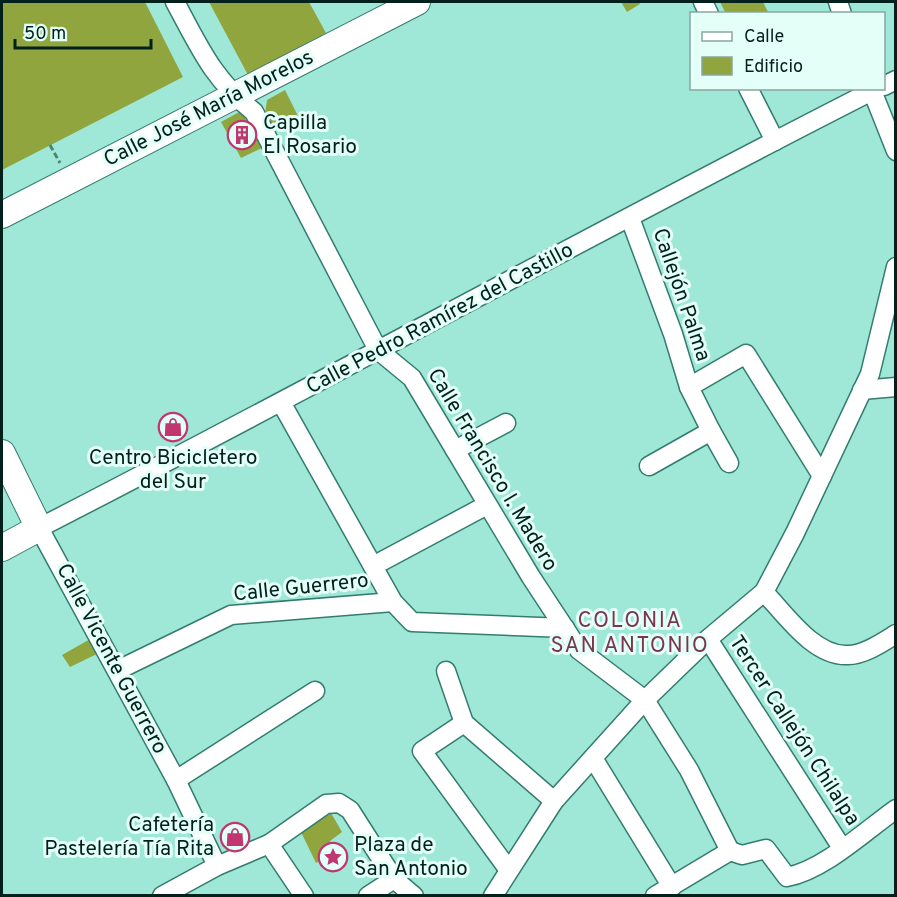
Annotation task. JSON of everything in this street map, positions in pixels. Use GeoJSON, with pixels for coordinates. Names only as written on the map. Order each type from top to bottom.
{"type":"FeatureCollection","features":[{"type":"Feature","properties":{"kind":"street","name":"Calle Francisco I. Madero"},"geometry":{"type":"LineString","coordinates":[[175,2],[213,72],[235,97],[254,112],[378,350],[412,378],[487,505],[579,650],[645,700]]}},
{"type":"Feature","properties":{"kind":"street","name":"Calle José María Morelos"},"geometry":{"type":"LineString","coordinates":[[2,215],[417,2]]}},
{"type":"Feature","properties":{"kind":"street"},"geometry":{"type":"LineString","coordinates":[[749,90],[775,141]]}},
{"type":"Feature","properties":{"kind":"street","name":"Calle Pedro Ramírez del Castillo"},"geometry":{"type":"LineString","coordinates":[[2,548],[282,404],[378,350],[874,90]]}},
{"type":"Feature","properties":{"kind":"street"},"geometry":{"type":"LineString","coordinates":[[876,90],[891,128],[896,151]]}},
{"type":"Feature","properties":{"kind":"street","name":"Callejón Palma"},"geometry":{"type":"LineString","coordinates":[[630,218],[673,334],[688,387],[729,463]]}},
{"type":"Feature","properties":{"kind":"street"},"geometry":{"type":"LineString","coordinates":[[493,896],[508,869],[554,801],[645,700],[708,639],[764,592],[870,374],[896,267]]}},
{"type":"Feature","properties":{"kind":"street","name":"Callejón Palma"},"geometry":{"type":"LineString","coordinates":[[688,387],[746,354],[822,476]]}},
{"type":"Feature","properties":{"kind":"street"},"geometry":{"type":"LineString","coordinates":[[862,390],[896,387]]}},
{"type":"Feature","properties":{"kind":"street"},"geometry":{"type":"LineString","coordinates":[[282,404],[393,602],[412,622],[565,628]]}},
{"type":"Feature","properties":{"kind":"street"},"geometry":{"type":"LineString","coordinates":[[455,450],[506,423]]}},
{"type":"Feature","properties":{"kind":"street"},"geometry":{"type":"LineString","coordinates":[[649,466],[711,431]]}},
{"type":"Feature","properties":{"kind":"street","name":"Calle Vicente Guerrero"},"geometry":{"type":"LineString","coordinates":[[2,453],[39,528],[176,780],[217,866]]}},
{"type":"Feature","properties":{"kind":"street"},"geometry":{"type":"LineString","coordinates":[[373,566],[487,505]]}},
{"type":"Feature","properties":{"kind":"street"},"geometry":{"type":"LineString","coordinates":[[764,592],[812,642],[828,653],[849,656],[896,634]]}},
{"type":"Feature","properties":{"kind":"street","name":"Calle Guerrero"},"geometry":{"type":"LineString","coordinates":[[118,670],[231,615],[393,602]]}},
{"type":"Feature","properties":{"kind":"street","name":"Tercer Callejón Chilalpa"},"geometry":{"type":"LineString","coordinates":[[708,639],[843,848]]}},
{"type":"Feature","properties":{"kind":"street"},"geometry":{"type":"LineString","coordinates":[[446,671],[465,723],[554,801]]}},
{"type":"Feature","properties":{"kind":"street"},"geometry":{"type":"LineString","coordinates":[[176,780],[315,691]]}},
{"type":"Feature","properties":{"kind":"street"},"geometry":{"type":"LineString","coordinates":[[645,700],[689,770],[730,851],[742,855],[766,849],[787,877],[799,874],[843,848],[896,809]]}},
{"type":"Feature","properties":{"kind":"street"},"geometry":{"type":"LineString","coordinates":[[465,723],[422,751],[508,869]]}},
{"type":"Feature","properties":{"kind":"street"},"geometry":{"type":"LineString","coordinates":[[593,758],[672,886]]}},
{"type":"Feature","properties":{"kind":"street"},"geometry":{"type":"LineString","coordinates":[[162,896],[217,866],[269,844],[326,804],[339,803],[350,810],[394,879],[414,896]]}},
{"type":"Feature","properties":{"kind":"street"},"geometry":{"type":"LineString","coordinates":[[269,844],[304,896]]}},
{"type":"Feature","properties":{"kind":"street"},"geometry":{"type":"LineString","coordinates":[[655,896],[730,851]]}},
{"type":"Feature","properties":{"kind":"street"},"geometry":{"type":"LineString","coordinates":[[368,896],[394,879]]}},
{"type":"Feature","properties":{"kind":"building"},"geometry":{"type":"Polygon","coordinates":[[[2,2],[145,2],[183,77],[2,170],[2,2]]]}},
{"type":"Feature","properties":{"kind":"building"},"geometry":{"type":"Polygon","coordinates":[[[209,2],[309,2],[326,33],[248,75],[209,2]]]}},
{"type":"Feature","properties":{"kind":"building"},"geometry":{"type":"Polygon","coordinates":[[[621,2],[639,2],[640,4],[627,12],[621,2]]]}},
{"type":"Feature","properties":{"kind":"building"},"geometry":{"type":"Polygon","coordinates":[[[720,2],[763,2],[768,12],[725,12],[720,2]]]}},
{"type":"Feature","properties":{"kind":"building"},"geometry":{"type":"Polygon","coordinates":[[[285,90],[298,116],[271,131],[265,115],[267,100],[285,90]]]}},
{"type":"Feature","properties":{"kind":"building","name":"Capilla El Rosario"},"geometry":{"type":"Polygon","coordinates":[[[241,111],[262,148],[241,158],[221,122],[241,111]]]}},
{"type":"Feature","properties":{"kind":"building"},"geometry":{"type":"Polygon","coordinates":[[[92,638],[99,653],[70,667],[62,655],[92,638]]]}},
{"type":"Feature","properties":{"kind":"building"},"geometry":{"type":"Polygon","coordinates":[[[331,813],[342,832],[330,841],[336,853],[316,863],[301,832],[331,813]]]}},
{"type":"Feature","properties":{"kind":"building","name":"Cafetería Pastelería Tía Rita"},"geometry":{"type":"Polygon","coordinates":[[[246,826],[250,836],[225,847],[221,839],[246,826]]]}},
{"type":"Feature","properties":{"kind":"place","name":"Capilla El Rosario"},"geometry":{"type":"Point","coordinates":[242,135]}},
{"type":"Feature","properties":{"kind":"place","name":"Centro Bicicletero del Sur"},"geometry":{"type":"Point","coordinates":[173,427]}},
{"type":"Feature","properties":{"kind":"place","name":"Cafetería Pastelería Tía Rita"},"geometry":{"type":"Point","coordinates":[235,837]}},
{"type":"Feature","properties":{"kind":"place","name":"Plaza de San Antonio"},"geometry":{"type":"Point","coordinates":[333,857]}},
{"type":"Feature","properties":{"kind":"district","name":"COLONIA SAN ANTONIO"},"geometry":{"type":"Point","coordinates":[630,634]}}]}
